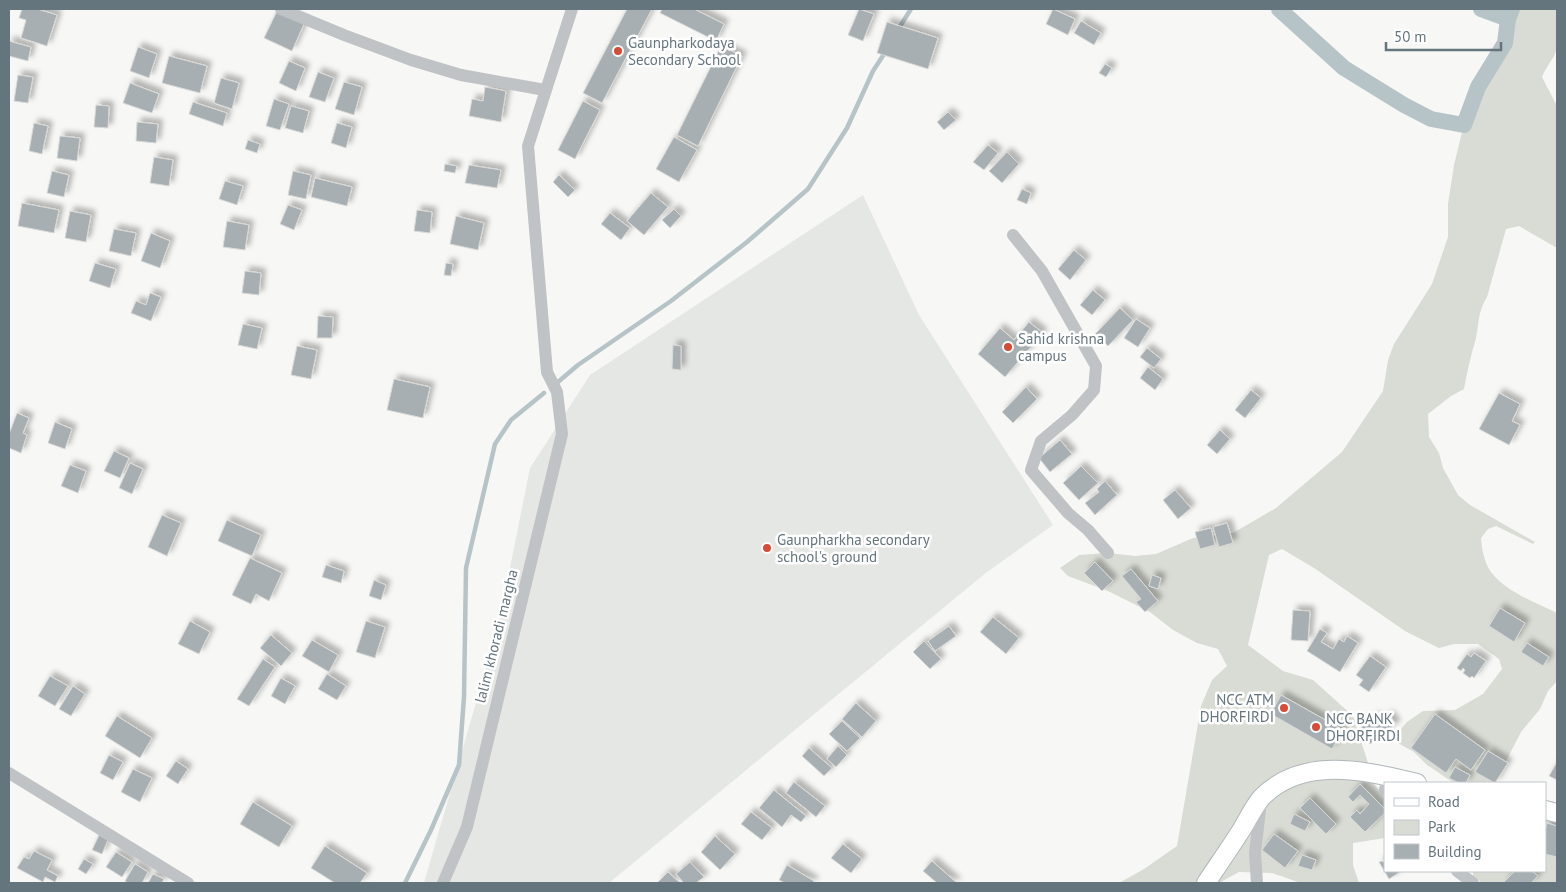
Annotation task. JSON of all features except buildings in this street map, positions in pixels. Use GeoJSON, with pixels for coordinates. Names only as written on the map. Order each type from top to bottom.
{"type":"FeatureCollection","features":[{"type":"Feature","properties":{"kind":"street"},"geometry":{"type":"LineString","coordinates":[[281,9],[411,60],[453,73],[545,90]]}},
{"type":"Feature","properties":{"kind":"street","name":"lalim khoradi margha"},"geometry":{"type":"LineString","coordinates":[[443,883],[467,827],[562,434],[557,392],[548,372],[528,146],[572,9]]}},
{"type":"Feature","properties":{"kind":"street"},"geometry":{"type":"LineString","coordinates":[[1013,235],[1042,272],[1096,366],[1094,390],[1072,414],[1041,441],[1031,470],[1068,513],[1088,530],[1108,553]]}},
{"type":"Feature","properties":{"kind":"street"},"geometry":{"type":"LineString","coordinates":[[1206,883],[1261,799],[1278,783],[1310,771],[1351,769],[1385,782]]}},
{"type":"Feature","properties":{"kind":"street"},"geometry":{"type":"LineString","coordinates":[[9,773],[188,883]]}},
{"type":"Feature","properties":{"kind":"street"},"geometry":{"type":"LineString","coordinates":[[1257,883],[1255,853],[1261,799]]}},
{"type":"Feature","properties":{"kind":"street"},"geometry":{"type":"LineString","coordinates":[[1459,872],[1472,883]]}},
{"type":"Feature","properties":{"kind":"shaded area","name":"Gaunpharkha secondary school's ground"},"geometry":{"type":"Polygon","coordinates":[[[863,195],[919,315],[1053,525],[987,572],[609,883],[424,883],[499,623],[530,468],[590,375],[863,195]]]}},
{"type":"Feature","properties":{"kind":"green space"},"geometry":{"type":"Polygon","coordinates":[[[1520,9],[1557,9],[1558,33],[1556,51],[1542,77],[1557,106],[1557,248],[1519,226],[1506,229],[1487,297],[1480,312],[1464,389],[1451,396],[1428,414],[1429,437],[1439,453],[1443,468],[1458,495],[1470,505],[1535,542],[1533,544],[1496,526],[1488,529],[1481,538],[1487,564],[1497,579],[1521,596],[1557,613],[1557,681],[1548,691],[1540,709],[1521,732],[1504,765],[1492,782],[1452,782],[1427,765],[1414,752],[1398,743],[1399,731],[1407,722],[1423,711],[1455,710],[1483,694],[1502,669],[1499,659],[1478,644],[1454,644],[1439,648],[1405,631],[1314,568],[1282,549],[1269,555],[1248,645],[1283,671],[1313,680],[1353,716],[1375,785],[1384,797],[1384,838],[1353,843],[1353,865],[1359,883],[1301,883],[1272,873],[1239,872],[1219,883],[1119,883],[1144,869],[1177,846],[1201,706],[1212,680],[1227,666],[1218,649],[1197,643],[1173,630],[1150,612],[1108,591],[1068,576],[1060,568],[1079,555],[1108,553],[1135,556],[1156,554],[1193,538],[1233,533],[1276,508],[1342,452],[1383,391],[1388,360],[1394,344],[1432,284],[1448,237],[1448,204],[1454,165],[1465,120],[1481,79],[1500,53],[1520,9]]]}},
{"type":"Feature","properties":{"kind":"green space"},"geometry":{"type":"Polygon","coordinates":[[[1546,819],[1557,822],[1557,883],[1482,883],[1473,876],[1473,872],[1546,872],[1546,819]]]}},
{"type":"Feature","properties":{"kind":"waterway"},"geometry":{"type":"LineString","coordinates":[[897,31],[911,9]]}},
{"type":"Feature","properties":{"kind":"waterway"},"geometry":{"type":"LineString","coordinates":[[1279,9],[1344,68],[1404,105],[1431,119],[1464,125],[1478,87],[1505,43],[1508,19]]}},
{"type":"Feature","properties":{"kind":"waterway"},"geometry":{"type":"LineString","coordinates":[[1481,9],[1508,19],[1512,9]]}},
{"type":"Feature","properties":{"kind":"waterway"},"geometry":{"type":"LineString","coordinates":[[558,382],[578,365],[671,301],[747,242],[808,189],[847,128],[873,71],[886,51]]}},
{"type":"Feature","properties":{"kind":"waterway"},"geometry":{"type":"LineString","coordinates":[[405,883],[431,830],[459,765],[464,697],[466,568],[495,444],[511,420],[544,393]]}},
{"type":"Feature","properties":{"kind":"place","name":"Gaunpharkodaya Secondary School"},"geometry":{"type":"Point","coordinates":[618,51]}},
{"type":"Feature","properties":{"kind":"place","name":"Sahid krishna campus"},"geometry":{"type":"Point","coordinates":[1008,347]}},
{"type":"Feature","properties":{"kind":"place","name":"Gaunpharkha secondary school's ground"},"geometry":{"type":"Point","coordinates":[767,548]}},
{"type":"Feature","properties":{"kind":"place","name":"NCC ATM DHORFIRDI"},"geometry":{"type":"Point","coordinates":[1284,708]}},
{"type":"Feature","properties":{"kind":"place","name":"NCC BANK DHORFIRDI"},"geometry":{"type":"Point","coordinates":[1316,727]}}]}
